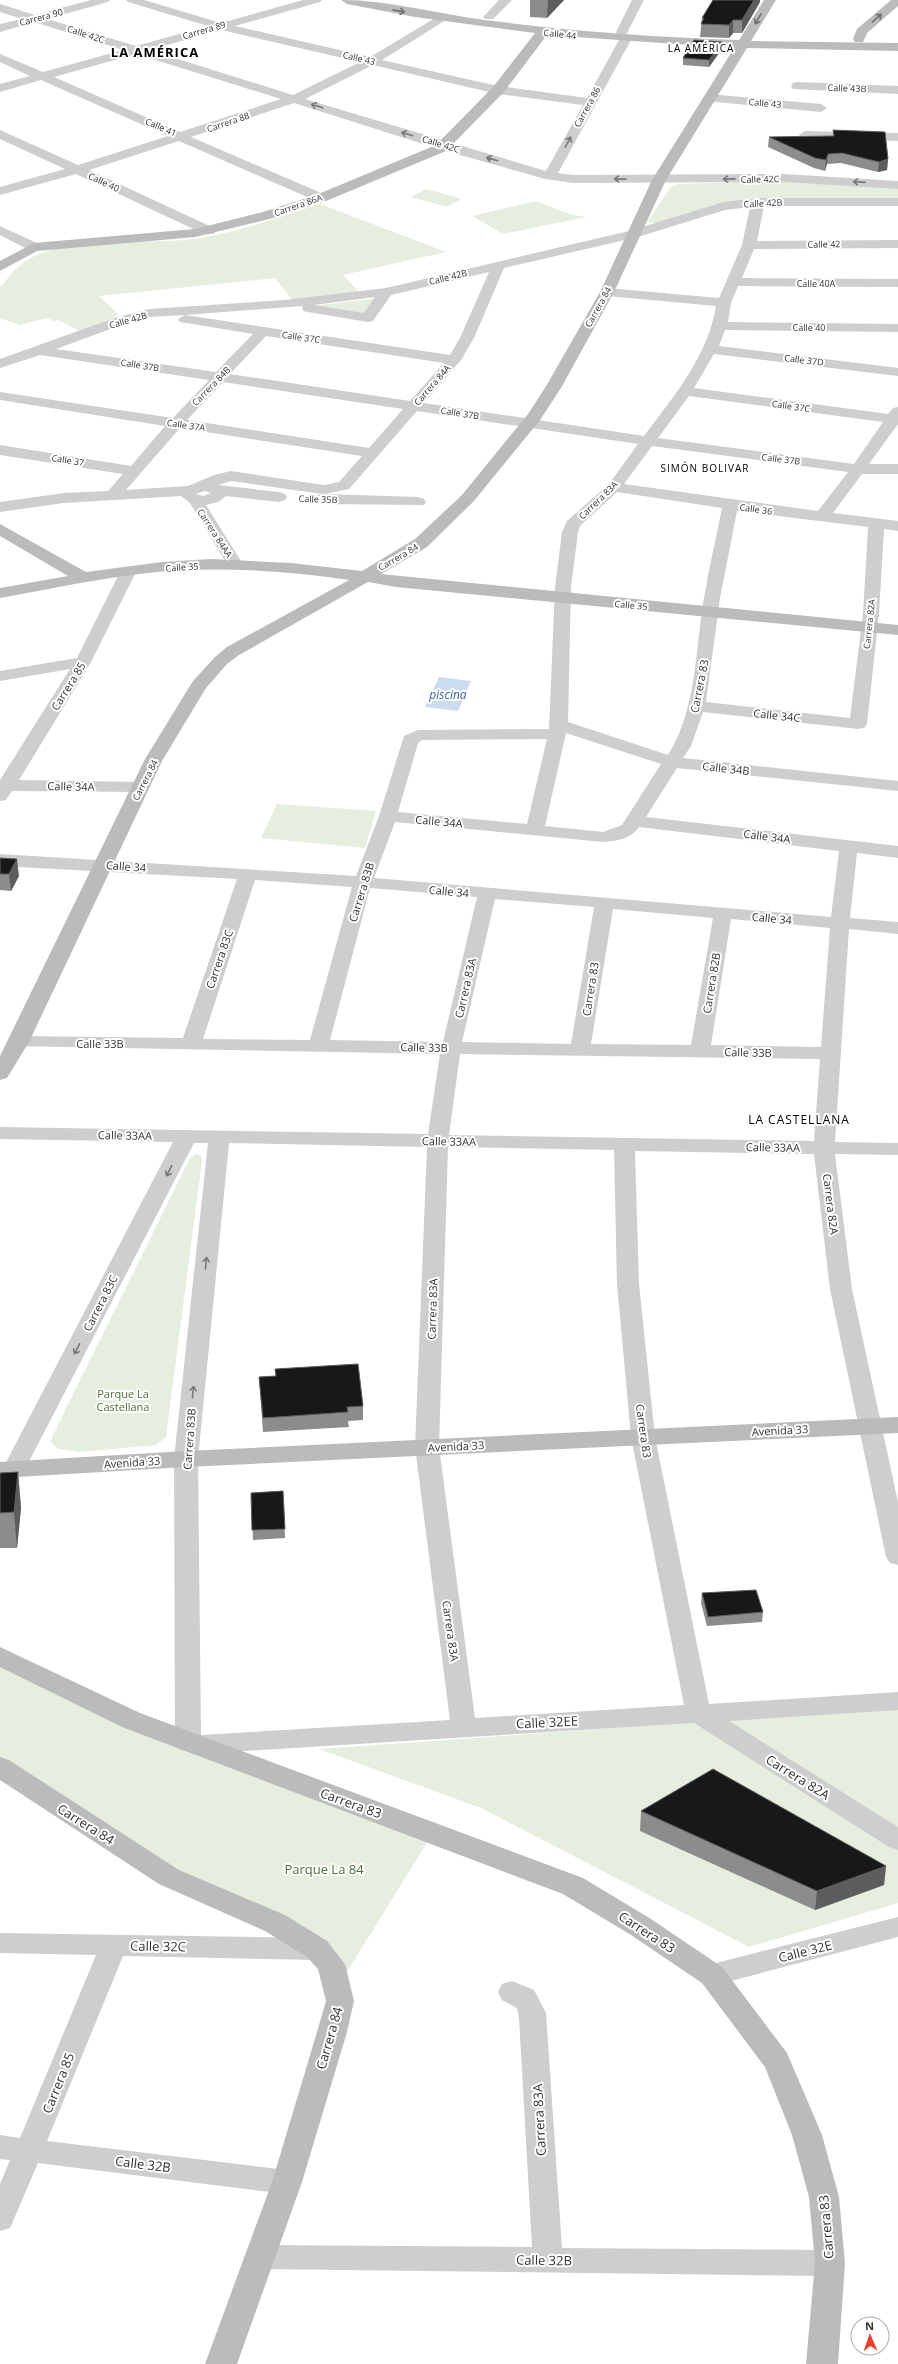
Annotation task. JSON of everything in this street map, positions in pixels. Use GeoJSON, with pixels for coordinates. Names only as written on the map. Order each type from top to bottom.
{"type":"FeatureCollection","features":[{"type":"Feature","properties":{"kind":"street","name":"Carrera 90"},"geometry":{"type":"LineString","coordinates":[[0,28],[104,0]]}},
{"type":"Feature","properties":{"kind":"street","name":"Calle 43"},"geometry":{"type":"LineString","coordinates":[[132,0],[220,26],[498,90],[590,102]]}},
{"type":"Feature","properties":{"kind":"street","name":"Carrera 89"},"geometry":{"type":"LineString","coordinates":[[0,88],[41,78],[134,50],[316,0]]}},
{"type":"Feature","properties":{"kind":"street","name":"Calle 44"},"geometry":{"type":"LineString","coordinates":[[347,0],[442,18],[543,32],[775,43],[898,43]]}},
{"type":"Feature","properties":{"kind":"street","name":"Calle 44"},"geometry":{"type":"LineString","coordinates":[[394,0],[489,17],[624,36]]}},
{"type":"Feature","properties":{"kind":"street"},"geometry":{"type":"LineString","coordinates":[[489,17],[506,0]]}},
{"type":"Feature","properties":{"kind":"street","name":"Carrera 86"},"geometry":{"type":"LineString","coordinates":[[550,176],[624,36],[638,0]]}},
{"type":"Feature","properties":{"kind":"street","name":"Carrera 84"},"geometry":{"type":"LineString","coordinates":[[0,1074],[19,1042],[154,759],[158,755],[173,726],[219,660],[421,543],[468,498],[530,420],[607,292],[659,180],[770,0]]}},
{"type":"Feature","properties":{"kind":"street"},"geometry":{"type":"LineString","coordinates":[[859,39],[861,32],[898,0]]}},
{"type":"Feature","properties":{"kind":"street","name":"Calle 42C"},"geometry":{"type":"LineString","coordinates":[[0,8],[444,146],[550,176],[574,179],[792,179],[898,185]]}},
{"type":"Feature","properties":{"kind":"street","name":"Carrera 88"},"geometry":{"type":"LineString","coordinates":[[0,192],[71,172],[294,99],[372,61],[442,18]]}},
{"type":"Feature","properties":{"kind":"street","name":"Carrera 86A"},"geometry":{"type":"LineString","coordinates":[[0,267],[34,247],[202,232],[268,215],[321,198],[444,146],[498,90],[543,32]]}},
{"type":"Feature","properties":{"kind":"street","name":"Calle 44"},"geometry":{"type":"LineString","coordinates":[[775,43],[859,39],[898,43]]}},
{"type":"Feature","properties":{"kind":"street","name":"Calle 41"},"geometry":{"type":"LineString","coordinates":[[0,58],[41,78],[184,136],[321,198]]}},
{"type":"Feature","properties":{"kind":"street","name":"Calle 43B"},"geometry":{"type":"LineString","coordinates":[[797,86],[898,90]]}},
{"type":"Feature","properties":{"kind":"street"},"geometry":{"type":"LineString","coordinates":[[828,135],[821,108],[842,88]]}},
{"type":"Feature","properties":{"kind":"street","name":"Calle 43"},"geometry":{"type":"LineString","coordinates":[[709,98],[821,108]]}},
{"type":"Feature","properties":{"kind":"street","name":"Calle 40"},"geometry":{"type":"LineString","coordinates":[[0,134],[71,172]]}},
{"type":"Feature","properties":{"kind":"street"},"geometry":{"type":"LineString","coordinates":[[805,135],[898,137]]}},
{"type":"Feature","properties":{"kind":"street","name":"Calle 40"},"geometry":{"type":"LineString","coordinates":[[0,142],[71,172],[202,232]]}},
{"type":"Feature","properties":{"kind":"street","name":"Calle 42B"},"geometry":{"type":"LineString","coordinates":[[0,364],[49,348],[119,321],[149,313],[285,304],[386,292],[499,264],[633,234],[724,206],[758,202],[898,202]]}},
{"type":"Feature","properties":{"kind":"street","name":"Carrera 83A"},"geometry":{"type":"LineString","coordinates":[[535,830],[558,730],[563,593],[568,539],[573,524],[614,487],[685,391],[710,349],[720,326],[724,303],[749,245],[758,202]]}},
{"type":"Feature","properties":{"kind":"street"},"geometry":{"type":"LineString","coordinates":[[0,230],[34,247]]}},
{"type":"Feature","properties":{"kind":"street","name":"Calle 42"},"geometry":{"type":"LineString","coordinates":[[749,245],[898,244]]}},
{"type":"Feature","properties":{"kind":"street","name":"Carrera 84A"},"geometry":{"type":"LineString","coordinates":[[216,484],[239,477],[324,490],[340,488],[348,483],[372,453],[454,360],[467,338],[499,264]]}},
{"type":"Feature","properties":{"kind":"street","name":"Calle 40A"},"geometry":{"type":"LineString","coordinates":[[734,282],[898,283]]}},
{"type":"Feature","properties":{"kind":"street"},"geometry":{"type":"LineString","coordinates":[[285,304],[368,318],[386,292]]}},
{"type":"Feature","properties":{"kind":"street"},"geometry":{"type":"LineString","coordinates":[[607,292],[724,303]]}},
{"type":"Feature","properties":{"kind":"street","name":"Calle 37C"},"geometry":{"type":"LineString","coordinates":[[149,313],[263,332],[454,360]]}},
{"type":"Feature","properties":{"kind":"street","name":"Calle 40"},"geometry":{"type":"LineString","coordinates":[[720,326],[898,328]]}},
{"type":"Feature","properties":{"kind":"street","name":"Carrera 84B"},"geometry":{"type":"LineString","coordinates":[[113,495],[176,423],[263,332]]}},
{"type":"Feature","properties":{"kind":"street","name":"Calle 37B"},"geometry":{"type":"LineString","coordinates":[[49,348],[530,420],[861,466],[898,469]]}},
{"type":"Feature","properties":{"kind":"street","name":"Calle 37D"},"geometry":{"type":"LineString","coordinates":[[710,349],[898,372]]}},
{"type":"Feature","properties":{"kind":"street","name":"Calle 37C"},"geometry":{"type":"LineString","coordinates":[[685,391],[896,417]]}},
{"type":"Feature","properties":{"kind":"street","name":"Calle 37A"},"geometry":{"type":"LineString","coordinates":[[0,396],[372,453]]}},
{"type":"Feature","properties":{"kind":"street"},"geometry":{"type":"LineString","coordinates":[[821,518],[896,417]]}},
{"type":"Feature","properties":{"kind":"street","name":"Calle 37"},"geometry":{"type":"LineString","coordinates":[[0,450],[136,470]]}},
{"type":"Feature","properties":{"kind":"street"},"geometry":{"type":"LineString","coordinates":[[0,507],[64,498],[113,495],[192,495],[202,500],[216,497],[219,494],[216,484]]}},
{"type":"Feature","properties":{"kind":"street","name":"Calle 35B"},"geometry":{"type":"LineString","coordinates":[[216,484],[290,498],[418,502]]}},
{"type":"Feature","properties":{"kind":"street","name":"Calle 36"},"geometry":{"type":"LineString","coordinates":[[614,487],[821,518],[898,526]]}},
{"type":"Feature","properties":{"kind":"street","name":"Carrera 84AA"},"geometry":{"type":"LineString","coordinates":[[192,495],[236,566]]}},
{"type":"Feature","properties":{"kind":"street","name":"Carrera 83"},"geometry":{"type":"LineString","coordinates":[[609,837],[623,833],[636,821],[689,731],[697,706],[711,607],[730,505]]}},
{"type":"Feature","properties":{"kind":"street","name":"Carrera 82A"},"geometry":{"type":"LineString","coordinates":[[858,724],[870,623],[876,524]]}},
{"type":"Feature","properties":{"kind":"street"},"geometry":{"type":"LineString","coordinates":[[0,529],[84,578]]}},
{"type":"Feature","properties":{"kind":"street","name":"Calle 35"},"geometry":{"type":"LineString","coordinates":[[0,593],[84,578],[185,565],[236,566],[323,571],[365,576],[396,582],[563,593],[711,607],[870,623],[898,630]]}},
{"type":"Feature","properties":{"kind":"street","name":"Carrera 85"},"geometry":{"type":"LineString","coordinates":[[2,789],[83,662],[128,572]]}},
{"type":"Feature","properties":{"kind":"street","name":"Calle 35"},"geometry":{"type":"LineString","coordinates":[[870,623],[898,621]]}},
{"type":"Feature","properties":{"kind":"street"},"geometry":{"type":"LineString","coordinates":[[0,676],[83,662]]}},
{"type":"Feature","properties":{"kind":"street","name":"Calle 34C"},"geometry":{"type":"LineString","coordinates":[[697,706],[858,724]]}},
{"type":"Feature","properties":{"kind":"street","name":"Calle 34B"},"geometry":{"type":"LineString","coordinates":[[410,740],[418,735],[558,730],[672,762],[898,786]]}},
{"type":"Feature","properties":{"kind":"street","name":"Carrera 83B"},"geometry":{"type":"LineString","coordinates":[[318,1046],[362,884],[388,816],[410,740]]}},
{"type":"Feature","properties":{"kind":"street","name":"Calle 34A"},"geometry":{"type":"LineString","coordinates":[[2,789],[141,787]]}},
{"type":"Feature","properties":{"kind":"street","name":"Calle 34A"},"geometry":{"type":"LineString","coordinates":[[388,816],[609,837]]}},
{"type":"Feature","properties":{"kind":"street","name":"Calle 34A"},"geometry":{"type":"LineString","coordinates":[[636,821],[898,852]]}},
{"type":"Feature","properties":{"kind":"street","name":"Carrera 82A"},"geometry":{"type":"LineString","coordinates":[[849,846],[840,923],[824,1148],[841,1289],[872,1426],[898,1556]]}},
{"type":"Feature","properties":{"kind":"street","name":"Calle 34"},"geometry":{"type":"LineString","coordinates":[[0,860],[104,864],[248,874],[898,928]]}},
{"type":"Feature","properties":{"kind":"street","name":"Carrera 83C"},"geometry":{"type":"LineString","coordinates":[[191,1044],[248,874]]}},
{"type":"Feature","properties":{"kind":"street","name":"Carrera 83A"},"geometry":{"type":"LineString","coordinates":[[464,1727],[427,1447],[438,1140],[451,1048],[487,894]]}},
{"type":"Feature","properties":{"kind":"street","name":"Carrera 83"},"geometry":{"type":"LineString","coordinates":[[580,1050],[604,904]]}},
{"type":"Feature","properties":{"kind":"street","name":"Carrera 82B"},"geometry":{"type":"LineString","coordinates":[[700,1052],[723,914]]}},
{"type":"Feature","properties":{"kind":"street","name":"Calle 33B"},"geometry":{"type":"LineString","coordinates":[[19,1042],[830,1054]]}},
{"type":"Feature","properties":{"kind":"street","name":"Calle 33AA"},"geometry":{"type":"LineString","coordinates":[[0,1133],[898,1149]]}},
{"type":"Feature","properties":{"kind":"street","name":"Carrera 83C"},"geometry":{"type":"LineString","coordinates":[[5,1471],[186,1136]]}},
{"type":"Feature","properties":{"kind":"street","name":"Carrera 83B"},"geometry":{"type":"LineString","coordinates":[[192,1744],[186,1459],[219,1137]]}},
{"type":"Feature","properties":{"kind":"street","name":"Carrera 83"},"geometry":{"type":"LineString","coordinates":[[624,1144],[628,1284],[643,1437],[698,1713]]}},
{"type":"Feature","properties":{"kind":"street","name":"Avenida 33"},"geometry":{"type":"LineString","coordinates":[[5,1471],[186,1459],[898,1425]]}},
{"type":"Feature","properties":{"kind":"street"},"geometry":{"type":"LineString","coordinates":[[0,1656],[131,1720],[192,1744]]}},
{"type":"Feature","properties":{"kind":"street","name":"Calle 32EE"},"geometry":{"type":"LineString","coordinates":[[192,1744],[898,1701]]}},
{"type":"Feature","properties":{"kind":"street","name":"Carrera 82A"},"geometry":{"type":"LineString","coordinates":[[698,1713],[898,1840]]}},
{"type":"Feature","properties":{"kind":"street","name":"Carrera 83"},"geometry":{"type":"LineString","coordinates":[[192,1744],[574,1886],[641,1927],[712,1974],[777,2060],[807,2135],[824,2197],[830,2263],[822,2364]]}},
{"type":"Feature","properties":{"kind":"street","name":"Carrera 84"},"geometry":{"type":"LineString","coordinates":[[0,1767],[169,1877],[275,1923],[317,1949],[331,1964],[340,2001],[287,2182],[221,2364]]}},
{"type":"Feature","properties":{"kind":"street","name":"Calle 32E"},"geometry":{"type":"LineString","coordinates":[[712,1974],[898,1927]]}},
{"type":"Feature","properties":{"kind":"street","name":"Calle 32C"},"geometry":{"type":"LineString","coordinates":[[0,1943],[317,1949]]}},
{"type":"Feature","properties":{"kind":"street","name":"Carrera 85"},"geometry":{"type":"LineString","coordinates":[[0,2219],[30,2151],[114,1946]]}},
{"type":"Feature","properties":{"kind":"street","name":"Carrera 83A"},"geometry":{"type":"LineString","coordinates":[[512,1992],[520,1994],[531,2004],[533,2018],[548,2260]]}},
{"type":"Feature","properties":{"kind":"street","name":"Calle 32B"},"geometry":{"type":"LineString","coordinates":[[0,2147],[287,2182]]}},
{"type":"Feature","properties":{"kind":"street","name":"Calle 32B"},"geometry":{"type":"LineString","coordinates":[[259,2257],[830,2263]]}},
{"type":"Feature","properties":{"kind":"green space"},"geometry":{"type":"Polygon","coordinates":[[[769,181],[898,187],[898,200],[758,201],[657,223],[647,222],[671,187],[679,184],[769,181]]]}},
{"type":"Feature","properties":{"kind":"green space"},"geometry":{"type":"Polygon","coordinates":[[[426,189],[462,199],[447,207],[411,197],[426,189]]]}},
{"type":"Feature","properties":{"kind":"green space"},"geometry":{"type":"Polygon","coordinates":[[[536,201],[569,214],[586,217],[503,234],[472,216],[536,201]]]}},
{"type":"Feature","properties":{"kind":"green space"},"geometry":{"type":"Polygon","coordinates":[[[320,204],[446,252],[343,275],[360,293],[293,301],[275,278],[99,296],[119,315],[80,331],[58,320],[54,321],[47,318],[20,325],[0,318],[0,287],[20,265],[39,254],[59,248],[81,245],[195,239],[227,233],[320,204]]]}},
{"type":"Feature","properties":{"kind":"green space"},"geometry":{"type":"Polygon","coordinates":[[[378,298],[370,314],[313,306],[378,298]]]}},
{"type":"Feature","properties":{"kind":"green space"},"geometry":{"type":"Polygon","coordinates":[[[277,804],[376,811],[365,848],[261,838],[277,804]]]}},
{"type":"Feature","properties":{"kind":"green space","name":"Parque La Castellana"},"geometry":{"type":"Polygon","coordinates":[[[196,1154],[201,1155],[202,1160],[166,1437],[156,1445],[79,1452],[58,1449],[51,1442],[52,1437],[190,1158],[196,1154]]]}},
{"type":"Feature","properties":{"kind":"green space","name":"Parque La 84"},"geometry":{"type":"Polygon","coordinates":[[[0,1655],[131,1720],[433,1833],[337,1988],[331,1964],[169,1877],[0,1767],[0,1655]]]}},
{"type":"Feature","properties":{"kind":"green space"},"geometry":{"type":"Polygon","coordinates":[[[898,1708],[898,1903],[749,1947],[481,1808],[319,1749],[898,1708]]]}},
{"type":"Feature","properties":{"kind":"water","name":"piscina"},"geometry":{"type":"Polygon","coordinates":[[[439,677],[471,681],[458,711],[425,707],[439,677]]]}},
{"type":"Feature","properties":{"kind":"building"},"geometry":{"type":"Polygon","coordinates":[[[713,0],[754,0],[742,20],[733,20],[729,25],[701,24],[704,18],[702,18],[713,0]]]}},
{"type":"Feature","properties":{"kind":"building"},"geometry":{"type":"Polygon","coordinates":[[[694,40],[722,42],[709,60],[683,58],[694,40]]]}},
{"type":"Feature","properties":{"kind":"building"},"geometry":{"type":"Polygon","coordinates":[[[833,130],[885,132],[888,159],[879,162],[842,153],[828,154],[826,160],[815,158],[769,137],[834,136],[833,130]]]}},
{"type":"Feature","properties":{"kind":"building"},"geometry":{"type":"Polygon","coordinates":[[[0,858],[17,859],[9,874],[0,874],[0,858]]]}},
{"type":"Feature","properties":{"kind":"building"},"geometry":{"type":"Polygon","coordinates":[[[358,1364],[363,1406],[347,1407],[348,1412],[263,1418],[259,1377],[276,1376],[275,1369],[358,1364]]]}},
{"type":"Feature","properties":{"kind":"building"},"geometry":{"type":"Polygon","coordinates":[[[18,1472],[14,1512],[0,1513],[0,1473],[18,1472]]]}},
{"type":"Feature","properties":{"kind":"building"},"geometry":{"type":"Polygon","coordinates":[[[283,1491],[285,1529],[252,1530],[251,1493],[283,1491]]]}},
{"type":"Feature","properties":{"kind":"building"},"geometry":{"type":"Polygon","coordinates":[[[756,1590],[763,1612],[708,1617],[702,1593],[756,1590]]]}},
{"type":"Feature","properties":{"kind":"building"},"geometry":{"type":"Polygon","coordinates":[[[713,1769],[886,1866],[817,1891],[641,1811],[713,1769]]]}},
{"type":"Feature","properties":{"kind":"district","name":"LA AMÉRICA"},"geometry":{"type":"Point","coordinates":[701,48]}},
{"type":"Feature","properties":{"kind":"district","name":"LA AMÉRICA"},"geometry":{"type":"Point","coordinates":[155,52]}},
{"type":"Feature","properties":{"kind":"district","name":"SIMÓN BOLIVAR"},"geometry":{"type":"Point","coordinates":[705,468]}},
{"type":"Feature","properties":{"kind":"district","name":"LA CASTELLANA"},"geometry":{"type":"Point","coordinates":[799,1119]}}]}
